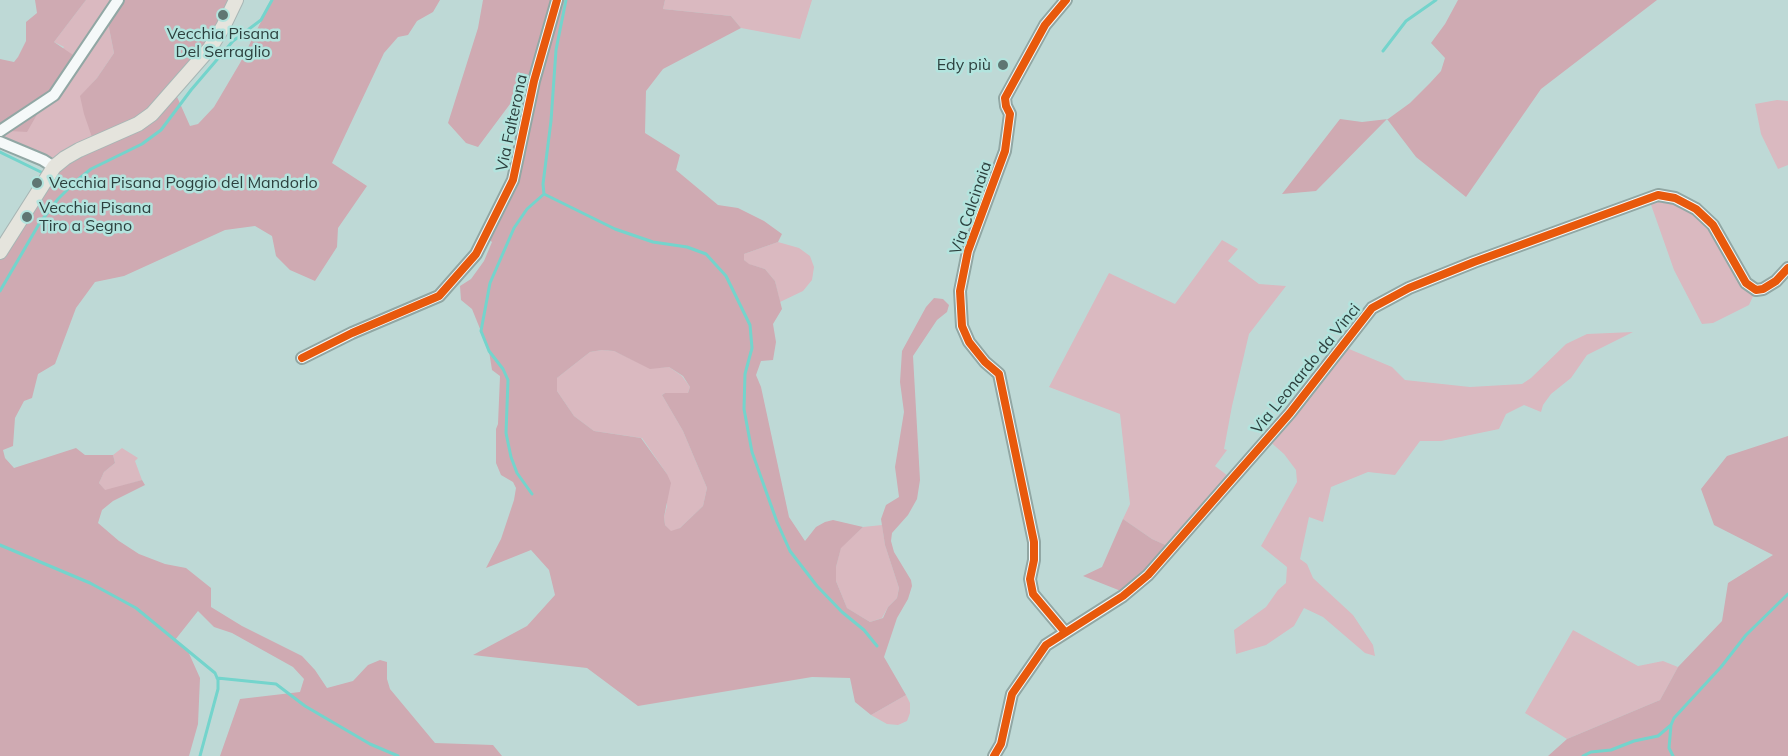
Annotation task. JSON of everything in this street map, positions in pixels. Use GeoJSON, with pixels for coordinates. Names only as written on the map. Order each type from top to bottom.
{"type":"FeatureCollection","features":[{"type":"Feature","properties":{"kind":"main road"},"geometry":{"type":"LineString","coordinates":[[0,252],[54,167],[79,150],[138,124],[152,114],[210,48],[236,0]]}},
{"type":"Feature","properties":{"kind":"street"},"geometry":{"type":"LineString","coordinates":[[0,131],[54,95],[118,0]]}},
{"type":"Feature","properties":{"kind":"street","name":"Via Falterona"},"geometry":{"type":"LineString","coordinates":[[302,358],[352,333],[439,296],[476,254],[513,180],[534,81],[557,0]]}},
{"type":"Feature","properties":{"kind":"street","name":"Via Calcinaia"},"geometry":{"type":"LineString","coordinates":[[1065,632],[1033,594],[1030,579],[1034,560],[1034,542],[999,374],[985,362],[969,342],[962,326],[960,291],[968,251],[1005,151],[1010,114],[1005,98],[1045,25],[1066,0]]}},
{"type":"Feature","properties":{"kind":"street"},"geometry":{"type":"LineString","coordinates":[[0,142],[44,160],[54,167]]}},
{"type":"Feature","properties":{"kind":"street","name":"Via Leonardo da Vinci"},"geometry":{"type":"LineString","coordinates":[[994,756],[1001,744],[1012,694],[1046,645],[1122,596],[1148,575],[1290,413],[1372,308],[1408,288],[1658,195],[1675,198],[1696,209],[1713,225],[1746,283],[1756,290],[1763,290],[1776,281],[1788,268]]}},
{"type":"Feature","properties":{"kind":"shaded area"},"geometry":{"type":"Polygon","coordinates":[[[35,0],[86,0],[54,42],[79,59],[43,104],[27,132],[9,131],[0,134],[0,59],[14,62],[18,57],[26,41],[26,22],[37,13],[35,0]]]}},
{"type":"Feature","properties":{"kind":"shaded area"},"geometry":{"type":"Polygon","coordinates":[[[86,0],[118,0],[107,18],[114,53],[81,96],[95,143],[54,167],[0,142],[0,134],[64,47],[54,42],[86,0]]]}},
{"type":"Feature","properties":{"kind":"shaded area"},"geometry":{"type":"Polygon","coordinates":[[[118,0],[236,0],[174,90],[190,126],[198,124],[214,107],[240,63],[272,0],[440,0],[433,12],[417,21],[408,35],[398,37],[384,53],[332,163],[367,186],[338,228],[337,247],[315,281],[290,270],[276,256],[272,236],[255,226],[225,230],[124,276],[95,282],[76,308],[55,364],[38,374],[32,398],[24,401],[15,418],[13,446],[3,450],[5,458],[14,468],[76,448],[85,455],[113,455],[115,463],[104,472],[99,483],[105,490],[142,480],[145,485],[113,501],[102,510],[98,523],[119,541],[139,554],[165,564],[186,568],[211,588],[211,607],[242,626],[302,656],[327,688],[353,681],[368,665],[380,660],[387,662],[387,679],[390,689],[435,743],[493,745],[502,756],[220,756],[240,699],[300,692],[304,679],[293,667],[232,633],[214,627],[198,611],[175,640],[187,649],[200,678],[198,724],[189,756],[0,756],[0,240],[54,167],[94,143],[80,96],[97,78],[114,53],[107,18],[118,0]]]}},
{"type":"Feature","properties":{"kind":"shaded area"},"geometry":{"type":"Polygon","coordinates":[[[483,0],[665,0],[663,9],[731,16],[741,28],[663,69],[646,91],[645,133],[680,155],[676,170],[718,205],[738,208],[764,221],[782,234],[778,242],[744,254],[744,260],[765,269],[775,281],[782,309],[773,324],[776,342],[773,360],[761,361],[756,375],[761,387],[789,517],[805,541],[816,527],[833,520],[863,527],[841,548],[836,567],[836,581],[847,608],[870,622],[883,618],[888,607],[897,598],[899,588],[885,545],[881,519],[886,505],[899,497],[895,467],[904,412],[900,382],[902,351],[926,307],[934,298],[943,299],[949,305],[947,312],[937,320],[913,356],[920,480],[917,499],[908,515],[892,533],[891,541],[894,552],[911,580],[912,586],[908,599],[897,618],[884,657],[906,695],[871,715],[855,702],[850,678],[812,677],[638,706],[587,668],[473,655],[527,626],[555,595],[549,570],[531,550],[486,568],[501,539],[516,488],[513,482],[501,475],[496,463],[500,376],[492,370],[489,351],[472,309],[461,300],[460,286],[471,279],[484,261],[492,242],[487,238],[520,167],[526,98],[523,82],[516,96],[478,147],[466,143],[448,123],[478,28],[483,0]],[[614,351],[590,352],[557,378],[557,391],[574,416],[594,431],[641,438],[671,483],[664,517],[665,525],[671,531],[680,528],[703,506],[707,488],[683,431],[662,395],[688,393],[690,387],[683,376],[669,367],[650,369],[614,351]]]}},
{"type":"Feature","properties":{"kind":"shaded area"},"geometry":{"type":"Polygon","coordinates":[[[665,0],[812,0],[800,39],[741,28],[731,16],[663,9],[665,0]]]}},
{"type":"Feature","properties":{"kind":"shaded area"},"geometry":{"type":"Polygon","coordinates":[[[1458,0],[1657,0],[1541,89],[1466,197],[1416,157],[1387,119],[1410,103],[1441,71],[1445,58],[1431,43],[1458,0]]]}},
{"type":"Feature","properties":{"kind":"shaded area"},"geometry":{"type":"Polygon","coordinates":[[[1777,100],[1788,101],[1788,165],[1778,169],[1761,134],[1755,104],[1777,100]]]}},
{"type":"Feature","properties":{"kind":"shaded area"},"geometry":{"type":"Polygon","coordinates":[[[1340,119],[1362,122],[1387,119],[1316,191],[1282,194],[1340,119]]]}},
{"type":"Feature","properties":{"kind":"shaded area"},"geometry":{"type":"Polygon","coordinates":[[[1658,195],[1696,209],[1756,290],[1749,305],[1713,323],[1702,324],[1674,270],[1649,199],[1658,195]]]}},
{"type":"Feature","properties":{"kind":"shaded area"},"geometry":{"type":"Polygon","coordinates":[[[1222,240],[1238,249],[1228,261],[1259,284],[1286,286],[1249,334],[1232,406],[1224,449],[1227,450],[1215,466],[1232,479],[1172,548],[1152,539],[1123,519],[1130,504],[1120,414],[1049,387],[1109,273],[1175,304],[1222,240]]]}},
{"type":"Feature","properties":{"kind":"shaded area"},"geometry":{"type":"Polygon","coordinates":[[[778,242],[799,248],[810,256],[814,267],[812,280],[803,291],[780,302],[775,281],[765,269],[748,264],[744,260],[744,254],[778,242]]]}},
{"type":"Feature","properties":{"kind":"shaded area"},"geometry":{"type":"Polygon","coordinates":[[[1633,332],[1587,355],[1571,378],[1551,394],[1541,412],[1524,405],[1506,414],[1499,429],[1441,441],[1420,441],[1395,475],[1368,472],[1331,487],[1323,522],[1309,517],[1300,559],[1307,564],[1313,578],[1353,615],[1373,645],[1375,656],[1365,653],[1323,617],[1304,608],[1294,626],[1266,645],[1236,654],[1234,630],[1266,607],[1286,583],[1287,567],[1261,546],[1297,482],[1296,470],[1284,454],[1267,439],[1342,346],[1392,367],[1405,380],[1470,387],[1522,384],[1566,344],[1587,334],[1633,332]]]}},
{"type":"Feature","properties":{"kind":"shaded area"},"geometry":{"type":"Polygon","coordinates":[[[614,351],[650,368],[669,367],[682,376],[690,387],[688,393],[662,395],[683,431],[707,488],[703,506],[680,528],[671,532],[665,525],[664,517],[667,506],[667,474],[642,438],[594,431],[574,416],[557,391],[557,378],[590,352],[614,351]]]}},
{"type":"Feature","properties":{"kind":"shaded area"},"geometry":{"type":"Polygon","coordinates":[[[1788,436],[1788,756],[1548,756],[1567,739],[1660,700],[1678,667],[1722,621],[1728,583],[1773,555],[1714,525],[1701,489],[1727,456],[1788,436]]]}},
{"type":"Feature","properties":{"kind":"shaded area"},"geometry":{"type":"Polygon","coordinates":[[[122,448],[138,458],[135,461],[142,480],[105,491],[99,483],[104,472],[115,463],[113,455],[122,448]]]}},
{"type":"Feature","properties":{"kind":"shaded area"},"geometry":{"type":"Polygon","coordinates":[[[1123,519],[1152,539],[1172,548],[1126,593],[1083,576],[1102,567],[1123,519]]]}},
{"type":"Feature","properties":{"kind":"shaded area"},"geometry":{"type":"Polygon","coordinates":[[[882,525],[885,545],[899,588],[897,598],[882,618],[870,622],[847,608],[836,581],[836,567],[841,547],[863,527],[882,525]]]}},
{"type":"Feature","properties":{"kind":"shaded area"},"geometry":{"type":"Polygon","coordinates":[[[1573,630],[1638,666],[1663,661],[1678,667],[1660,700],[1567,739],[1525,713],[1573,630]]]}},
{"type":"Feature","properties":{"kind":"shaded area"},"geometry":{"type":"Polygon","coordinates":[[[906,695],[910,703],[907,721],[898,725],[887,724],[871,715],[906,695]]]}},
{"type":"Feature","properties":{"kind":"waterway"},"geometry":{"type":"LineString","coordinates":[[0,291],[39,224],[58,199],[91,169],[142,144],[161,130],[191,90],[233,41],[261,20],[272,0]]}},
{"type":"Feature","properties":{"kind":"waterway"},"geometry":{"type":"LineString","coordinates":[[544,194],[543,184],[551,121],[556,50],[566,0]]}},
{"type":"Feature","properties":{"kind":"waterway"},"geometry":{"type":"LineString","coordinates":[[1383,51],[1406,21],[1436,0]]}},
{"type":"Feature","properties":{"kind":"waterway"},"geometry":{"type":"LineString","coordinates":[[0,152],[45,174]]}},
{"type":"Feature","properties":{"kind":"waterway"},"geometry":{"type":"LineString","coordinates":[[53,177],[71,185]]}},
{"type":"Feature","properties":{"kind":"waterway"},"geometry":{"type":"LineString","coordinates":[[544,194],[615,229],[653,242],[687,247],[706,254],[726,276],[750,325],[752,348],[745,374],[744,409],[752,452],[777,522],[790,551],[817,586],[842,612],[864,630],[877,646]]}},
{"type":"Feature","properties":{"kind":"waterway"},"geometry":{"type":"LineString","coordinates":[[532,494],[517,473],[511,457],[506,433],[508,380],[503,369],[489,351],[481,331],[490,283],[514,228],[527,209],[544,194]]}},
{"type":"Feature","properties":{"kind":"waterway"},"geometry":{"type":"LineString","coordinates":[[0,545],[90,583],[136,608],[215,673],[218,689],[200,756]]}},
{"type":"Feature","properties":{"kind":"waterway"},"geometry":{"type":"LineString","coordinates":[[1583,756],[1591,752],[1611,750],[1634,741],[1658,736],[1671,725],[1674,718],[1721,667],[1746,635],[1788,594]]}},
{"type":"Feature","properties":{"kind":"waterway"},"geometry":{"type":"LineString","coordinates":[[217,678],[276,684],[305,706],[370,744],[398,756]]}},
{"type":"Feature","properties":{"kind":"waterway"},"geometry":{"type":"LineString","coordinates":[[1671,725],[1669,748],[1673,756]]}},
{"type":"Feature","properties":{"kind":"cycle path"},"geometry":{"type":"LineString","coordinates":[[302,358],[352,333],[439,296],[476,254],[513,180],[534,81],[557,0]]}},
{"type":"Feature","properties":{"kind":"cycle path"},"geometry":{"type":"LineString","coordinates":[[1065,632],[1033,594],[1030,579],[1034,560],[1034,542],[999,374],[985,362],[969,342],[962,326],[960,291],[968,251],[1005,151],[1010,114],[1005,98],[1045,25],[1066,0]]}},
{"type":"Feature","properties":{"kind":"cycle path"},"geometry":{"type":"LineString","coordinates":[[994,756],[1001,744],[1012,694],[1046,645],[1123,596],[1148,575],[1290,413],[1372,308],[1409,288],[1474,262],[1658,195],[1675,198],[1696,209],[1713,225],[1746,283],[1756,290],[1763,289],[1776,281],[1788,268]]}},
{"type":"Feature","properties":{"kind":"place","name":"Vecchia Pisana Del Serraglio"},"geometry":{"type":"Point","coordinates":[223,15]}},
{"type":"Feature","properties":{"kind":"place","name":"Edy più"},"geometry":{"type":"Point","coordinates":[1003,65]}},
{"type":"Feature","properties":{"kind":"place","name":"Vecchia Pisana Poggio del Mandorlo"},"geometry":{"type":"Point","coordinates":[37,183]}},
{"type":"Feature","properties":{"kind":"place","name":"Vecchia Pisana Tiro a Segno"},"geometry":{"type":"Point","coordinates":[27,217]}}]}
